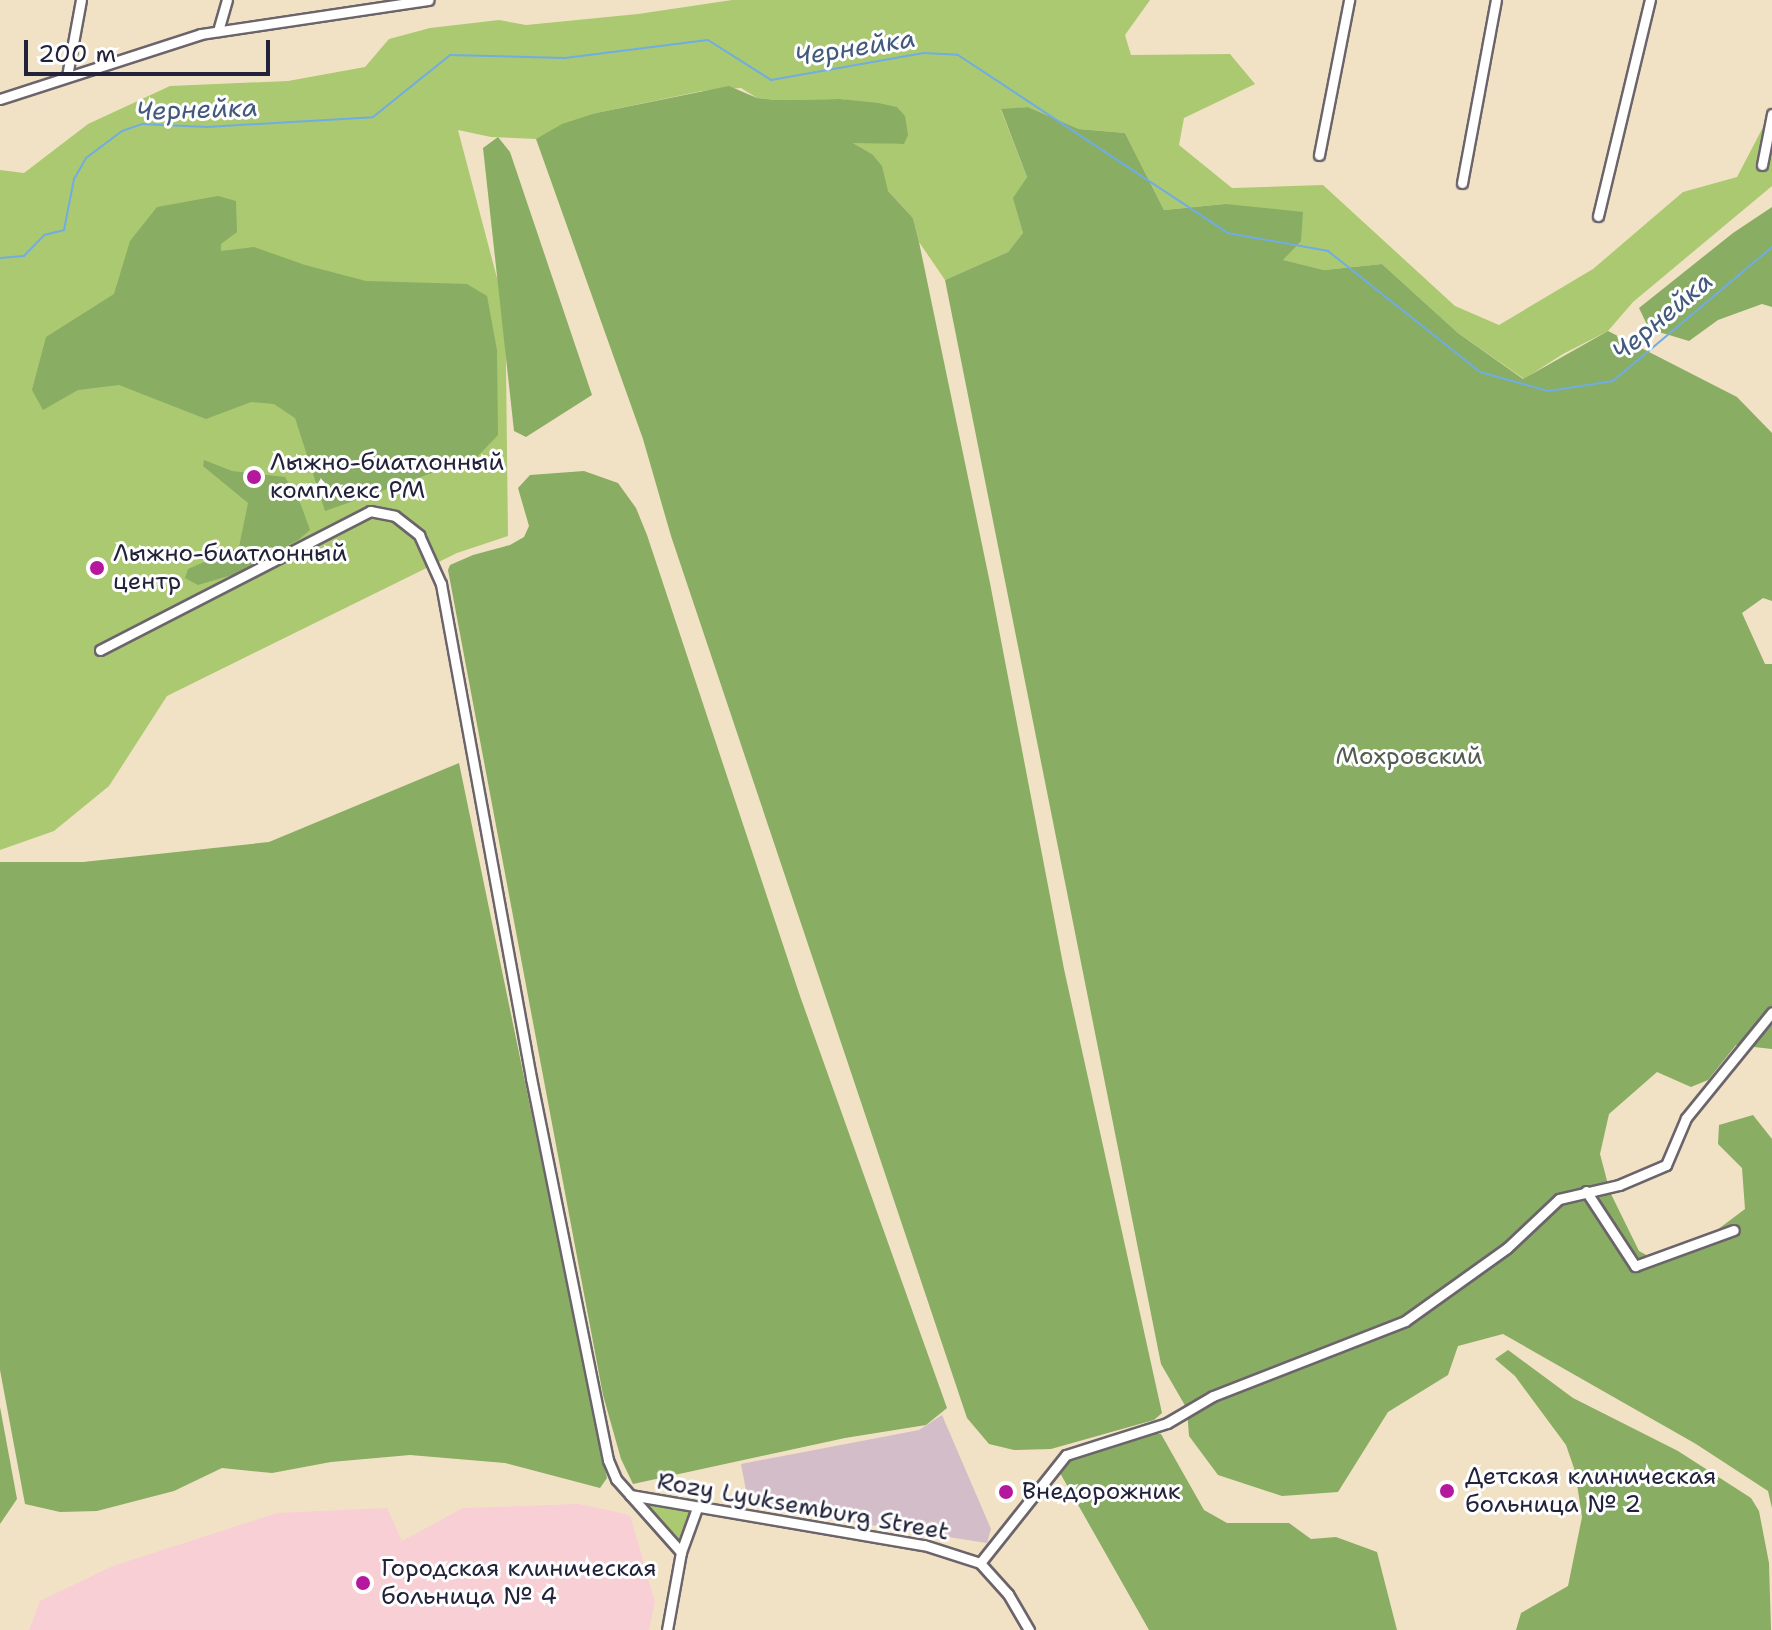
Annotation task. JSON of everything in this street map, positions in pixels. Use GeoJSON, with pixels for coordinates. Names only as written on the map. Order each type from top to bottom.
{"type":"FeatureCollection","features":[{"type":"Feature","properties":{"kind":"street"},"geometry":{"type":"LineString","coordinates":[[67,76],[81,0]]}},
{"type":"Feature","properties":{"kind":"street"},"geometry":{"type":"LineString","coordinates":[[218,31],[227,0]]}},
{"type":"Feature","properties":{"kind":"street"},"geometry":{"type":"LineString","coordinates":[[0,99],[218,31],[370,4],[428,0]]}},
{"type":"Feature","properties":{"kind":"street"},"geometry":{"type":"LineString","coordinates":[[1319,155],[1349,0]]}},
{"type":"Feature","properties":{"kind":"street"},"geometry":{"type":"LineString","coordinates":[[1462,183],[1496,0]]}},
{"type":"Feature","properties":{"kind":"street"},"geometry":{"type":"LineString","coordinates":[[1598,216],[1650,0]]}},
{"type":"Feature","properties":{"kind":"street"},"geometry":{"type":"LineString","coordinates":[[1772,114],[1762,165],[1772,159]]}},
{"type":"Feature","properties":{"kind":"street"},"geometry":{"type":"LineString","coordinates":[[100,650],[370,511],[395,516],[419,535],[441,584],[528,1062],[608,1460],[616,1479],[681,1552]]}},
{"type":"Feature","properties":{"kind":"street"},"geometry":{"type":"LineString","coordinates":[[1029,1630],[1008,1594],[980,1563],[1066,1455],[1167,1423],[1213,1396],[1405,1321],[1507,1248],[1559,1199],[1619,1185],[1666,1165],[1686,1118],[1772,1012]]}},
{"type":"Feature","properties":{"kind":"street"},"geometry":{"type":"LineString","coordinates":[[1586,1191],[1635,1266],[1734,1230]]}},
{"type":"Feature","properties":{"kind":"street","name":"Rozy Lyuksemburg Street"},"geometry":{"type":"LineString","coordinates":[[630,1495],[924,1545],[980,1563]]}},
{"type":"Feature","properties":{"kind":"street"},"geometry":{"type":"LineString","coordinates":[[667,1630],[681,1552],[697,1508]]}},
{"type":"Feature","properties":{"kind":"shaded area"},"geometry":{"type":"Polygon","coordinates":[[[942,1415],[991,1529],[987,1543],[749,1506],[741,1464],[919,1430],[942,1415]]]}},
{"type":"Feature","properties":{"kind":"shaded area","name":"Городская клиническая больница № 4"},"geometry":{"type":"Polygon","coordinates":[[[579,1504],[630,1515],[655,1602],[649,1630],[29,1630],[40,1601],[113,1566],[277,1513],[387,1508],[402,1541],[463,1508],[579,1504]]]}},
{"type":"Feature","properties":{"kind":"green space"},"geometry":{"type":"Polygon","coordinates":[[[732,0],[1150,0],[1125,35],[1131,55],[1230,54],[1255,84],[1184,118],[1179,145],[1232,188],[1323,185],[1455,306],[1499,325],[1593,269],[1683,192],[1737,177],[1772,110],[1772,186],[1633,302],[1608,331],[1524,379],[1458,333],[1382,264],[1324,270],[1282,260],[1225,204],[1164,210],[1125,133],[1079,129],[1028,107],[1001,110],[1027,177],[1014,198],[1023,233],[1008,252],[945,280],[919,242],[913,218],[888,191],[872,154],[851,142],[904,144],[896,107],[840,99],[757,98],[741,88],[702,91],[596,113],[536,139],[491,137],[458,130],[497,278],[505,282],[508,536],[457,553],[167,696],[109,786],[54,831],[0,850],[0,170],[24,173],[88,124],[170,86],[288,81],[365,67],[389,39],[430,28],[499,20],[526,25],[638,14],[732,0]]]}},
{"type":"Feature","properties":{"kind":"green space"},"geometry":{"type":"Polygon","coordinates":[[[729,86],[757,98],[840,99],[878,103],[897,107],[905,116],[908,135],[904,144],[853,143],[872,154],[882,166],[888,191],[913,218],[919,242],[990,583],[1064,969],[1162,1413],[1154,1420],[1051,1449],[1014,1450],[989,1444],[967,1418],[671,536],[643,439],[536,139],[562,124],[596,113],[729,86]]]}},
{"type":"Feature","properties":{"kind":"green space","name":"Мохровский"},"geometry":{"type":"Polygon","coordinates":[[[1028,107],[1079,129],[1125,133],[1164,210],[1225,204],[1303,212],[1301,241],[1283,260],[1324,270],[1382,264],[1458,333],[1523,379],[1608,331],[1737,397],[1772,433],[1772,601],[1763,598],[1742,613],[1765,664],[1772,664],[1772,1049],[1736,1045],[1708,1080],[1691,1087],[1657,1072],[1609,1114],[1600,1154],[1610,1192],[1639,1251],[1650,1257],[1713,1233],[1745,1209],[1742,1168],[1718,1144],[1719,1125],[1753,1115],[1772,1139],[1772,1508],[1768,1491],[1696,1444],[1503,1334],[1458,1346],[1448,1375],[1388,1412],[1338,1492],[1282,1496],[1218,1475],[1189,1436],[1187,1409],[1161,1364],[945,280],[1008,252],[1023,233],[1013,198],[1027,177],[1001,109],[1028,107]]]}},
{"type":"Feature","properties":{"kind":"green space"},"geometry":{"type":"Polygon","coordinates":[[[498,137],[510,152],[592,395],[526,437],[514,431],[483,148],[498,137]]]}},
{"type":"Feature","properties":{"kind":"green space"},"geometry":{"type":"Polygon","coordinates":[[[218,196],[236,201],[237,232],[221,244],[221,251],[254,247],[305,265],[366,281],[467,284],[487,296],[497,350],[498,435],[477,457],[325,511],[295,418],[274,404],[251,402],[206,419],[119,385],[78,390],[43,410],[32,390],[46,337],[114,294],[130,241],[157,207],[218,196]]]}},
{"type":"Feature","properties":{"kind":"green space"},"geometry":{"type":"Polygon","coordinates":[[[1772,207],[1772,307],[1762,304],[1718,320],[1689,341],[1649,329],[1639,308],[1733,233],[1772,207]]]}},
{"type":"Feature","properties":{"kind":"green space"},"geometry":{"type":"Polygon","coordinates":[[[204,460],[232,471],[285,477],[301,505],[310,530],[298,540],[232,575],[198,585],[185,578],[188,569],[239,547],[248,503],[203,466],[204,460]]]}},
{"type":"Feature","properties":{"kind":"green space"},"geometry":{"type":"Polygon","coordinates":[[[584,471],[618,483],[636,508],[647,535],[800,996],[947,1408],[926,1425],[845,1438],[633,1484],[621,1459],[603,1395],[448,570],[450,565],[473,555],[510,545],[524,537],[529,526],[518,488],[530,475],[584,471]]]}},
{"type":"Feature","properties":{"kind":"green space"},"geometry":{"type":"Polygon","coordinates":[[[459,763],[607,1478],[600,1488],[505,1463],[410,1455],[331,1462],[272,1473],[222,1468],[174,1491],[97,1511],[60,1512],[25,1504],[0,1370],[0,862],[83,862],[269,842],[459,763]]]}},
{"type":"Feature","properties":{"kind":"green space"},"geometry":{"type":"Polygon","coordinates":[[[1508,1350],[1573,1398],[1678,1451],[1751,1498],[1759,1511],[1769,1563],[1771,1630],[1516,1630],[1521,1613],[1568,1586],[1582,1517],[1575,1471],[1566,1445],[1515,1376],[1495,1359],[1508,1350]]]}},
{"type":"Feature","properties":{"kind":"green space"},"geometry":{"type":"Polygon","coordinates":[[[0,1407],[17,1499],[0,1524],[0,1407]]]}},
{"type":"Feature","properties":{"kind":"green space"},"geometry":{"type":"Polygon","coordinates":[[[1161,1434],[1204,1510],[1227,1523],[1289,1523],[1311,1539],[1336,1537],[1377,1552],[1397,1630],[1149,1630],[1060,1473],[1066,1460],[1161,1434]]]}},
{"type":"Feature","properties":{"kind":"green space"},"geometry":{"type":"Polygon","coordinates":[[[645,1503],[692,1511],[681,1542],[645,1503]]]}},
{"type":"Feature","properties":{"kind":"waterway","name":"Чернейка"},"geometry":{"type":"LineString","coordinates":[[0,258],[24,256],[44,235],[64,230],[74,179],[86,158],[122,131],[142,124],[207,127],[373,117],[450,55],[565,58],[708,40],[771,80],[924,53],[958,55],[1228,233],[1328,251],[1480,372],[1548,391],[1613,381],[1772,247]]}},
{"type":"Feature","properties":{"kind":"place","name":"Лыжно-биатлонный комплекс РМ"},"geometry":{"type":"Point","coordinates":[254,477]}},
{"type":"Feature","properties":{"kind":"place","name":"Лыжно-биатлонный центр"},"geometry":{"type":"Point","coordinates":[97,568]}},
{"type":"Feature","properties":{"kind":"place","name":"Детская клиническая больница № 2"},"geometry":{"type":"Point","coordinates":[1447,1491]}},
{"type":"Feature","properties":{"kind":"place","name":"Внедорожник"},"geometry":{"type":"Point","coordinates":[1006,1492]}},
{"type":"Feature","properties":{"kind":"place","name":"Городская клиническая больница № 4"},"geometry":{"type":"Point","coordinates":[363,1583]}}]}
